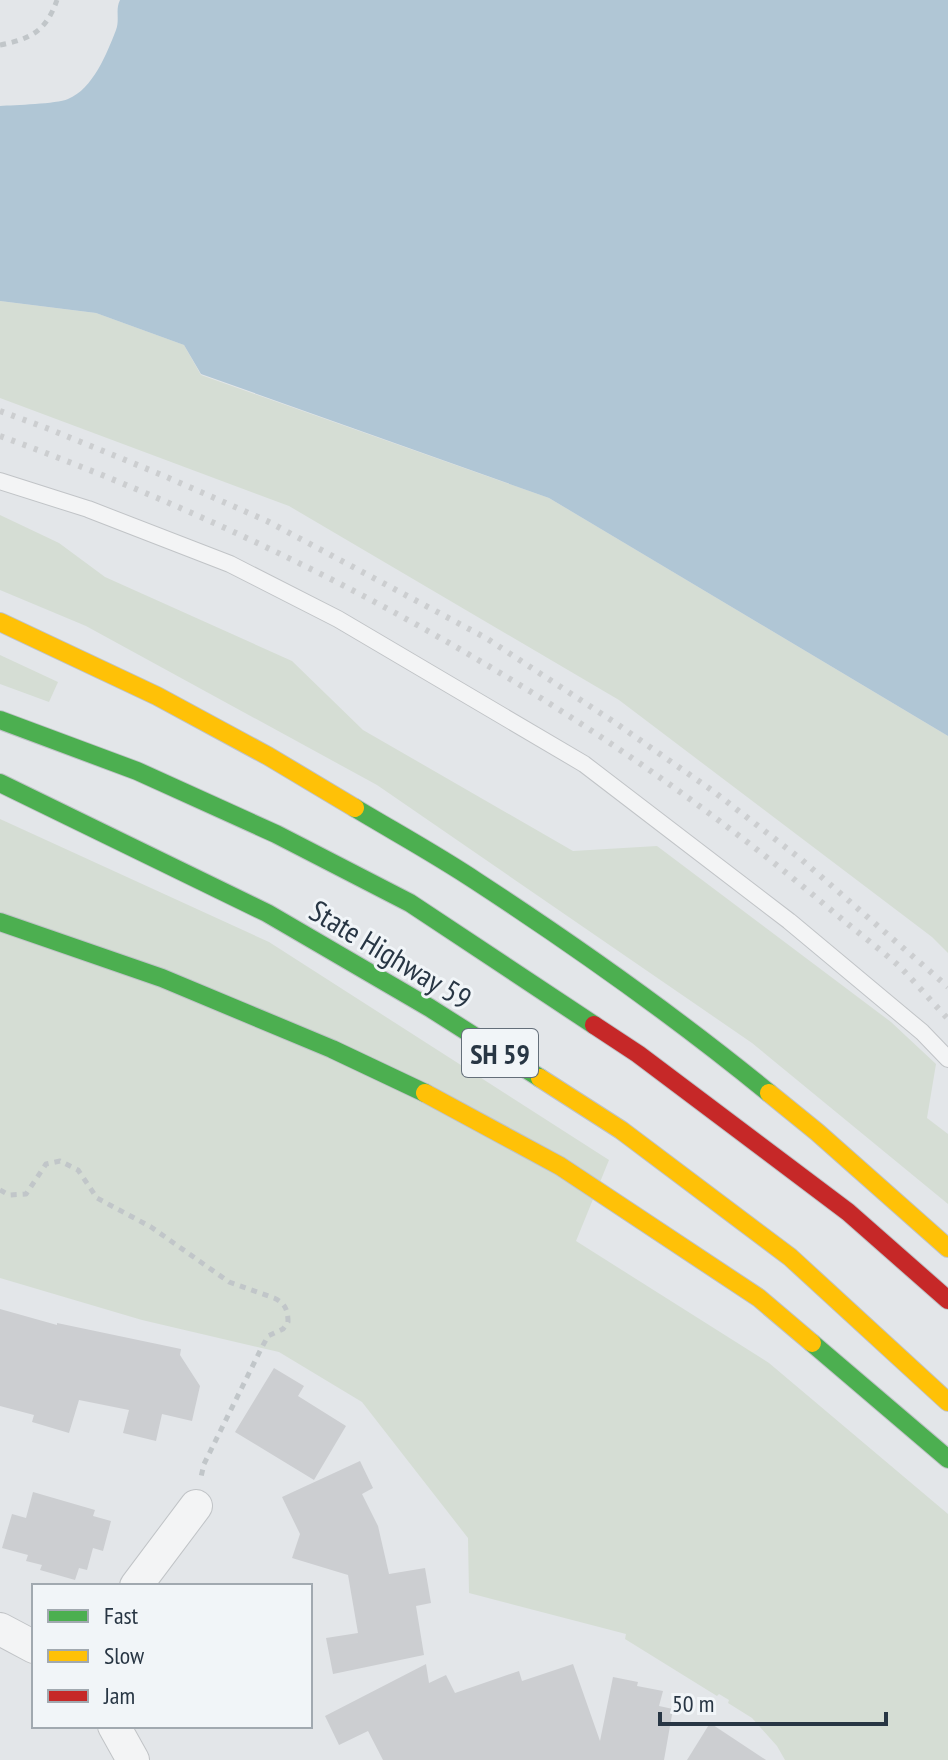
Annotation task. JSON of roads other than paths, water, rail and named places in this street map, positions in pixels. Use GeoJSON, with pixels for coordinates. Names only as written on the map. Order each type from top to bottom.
{"type":"FeatureCollection","features":[{"type":"Feature","properties":{"kind":"main road"},"geometry":{"type":"LineString","coordinates":[[0,622],[157,696],[254,748],[474,879],[721,1054],[817,1132],[948,1248]]}},
{"type":"Feature","properties":{"kind":"main road","name":"State Highway 59"},"geometry":{"type":"LineString","coordinates":[[0,720],[137,771],[276,834],[410,903],[638,1054],[848,1212],[948,1300]]}},
{"type":"Feature","properties":{"kind":"main road","name":"State Highway 59"},"geometry":{"type":"LineString","coordinates":[[0,783],[267,913],[430,1008],[621,1130],[790,1257],[948,1402]]}},
{"type":"Feature","properties":{"kind":"main road"},"geometry":{"type":"LineString","coordinates":[[0,922],[162,978],[332,1049],[447,1104],[560,1166],[759,1298],[948,1459]]}},
{"type":"Feature","properties":{"kind":"street"},"geometry":{"type":"LineString","coordinates":[[138,1584],[196,1506]]}},
{"type":"Feature","properties":{"kind":"street"},"geometry":{"type":"LineString","coordinates":[[0,1629],[32,1646]]}},
{"type":"Feature","properties":{"kind":"street"},"geometry":{"type":"LineString","coordinates":[[115,1728],[133,1760]]}},
{"type":"Feature","properties":{"kind":"lane"},"geometry":{"type":"LineString","coordinates":[[0,481],[88,509],[230,564],[338,619],[584,764],[789,921],[922,1032],[948,1059]]}},
{"type":"Feature","properties":{"kind":"water"},"geometry":{"type":"Polygon","coordinates":[[[120,0],[948,0],[948,736],[549,498],[201,374],[184,345],[96,313],[0,301],[0,106],[62,101],[85,87],[98,69],[112,39],[120,0]]]}},
{"type":"Feature","properties":{"kind":"railway"},"geometry":{"type":"LineString","coordinates":[[0,411],[162,475],[267,521],[486,638],[713,791],[802,860],[948,987]]}},
{"type":"Feature","properties":{"kind":"railway"},"geometry":{"type":"LineString","coordinates":[[0,436],[97,473],[288,558],[471,655],[646,767],[730,829],[899,966],[948,1019]]}}]}
